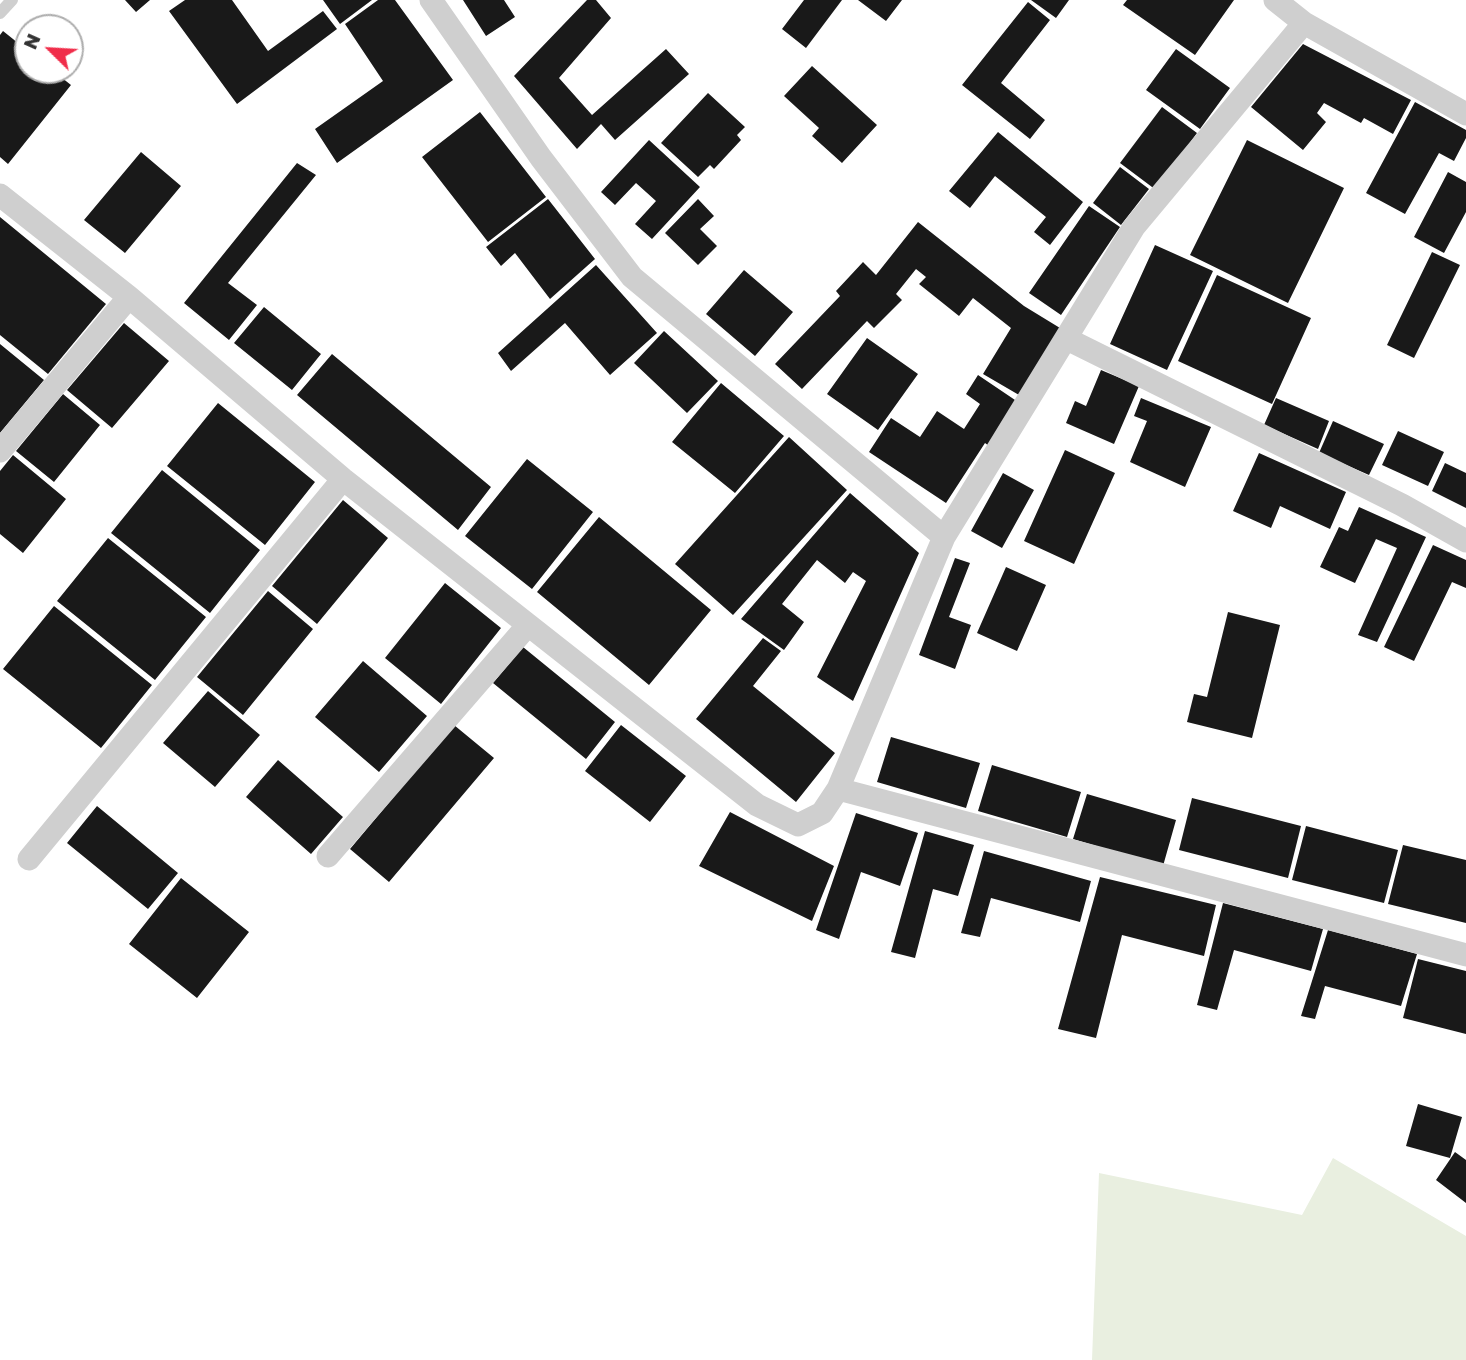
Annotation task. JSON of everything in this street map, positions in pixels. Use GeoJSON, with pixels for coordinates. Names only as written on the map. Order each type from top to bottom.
{"type":"FeatureCollection","features":[{"type":"Feature","properties":{"kind":"street"},"geometry":{"type":"LineString","coordinates":[[431,0],[541,158],[632,277],[944,537]]}},
{"type":"Feature","properties":{"kind":"street"},"geometry":{"type":"LineString","coordinates":[[1275,0],[1304,23],[1466,114]]}},
{"type":"Feature","properties":{"kind":"street"},"geometry":{"type":"LineString","coordinates":[[0,195],[129,297],[343,479],[766,812],[798,825],[822,813],[838,789],[944,537],[1134,227],[1304,23]]}},
{"type":"Feature","properties":{"kind":"street"},"geometry":{"type":"LineString","coordinates":[[0,451],[129,297]]}},
{"type":"Feature","properties":{"kind":"street"},"geometry":{"type":"LineString","coordinates":[[1067,339],[1402,505],[1466,541]]}},
{"type":"Feature","properties":{"kind":"street"},"geometry":{"type":"LineString","coordinates":[[29,859],[343,479]]}},
{"type":"Feature","properties":{"kind":"street"},"geometry":{"type":"LineString","coordinates":[[328,856],[528,625]]}},
{"type":"Feature","properties":{"kind":"street"},"geometry":{"type":"LineString","coordinates":[[838,789],[1466,955]]}},
{"type":"Feature","properties":{"kind":"lane"},"geometry":{"type":"LineString","coordinates":[[0,13],[12,0]]}},
{"type":"Feature","properties":{"kind":"green space"},"geometry":{"type":"Polygon","coordinates":[[[1333,1158],[1466,1236],[1466,1360],[1092,1360],[1099,1173],[1302,1215],[1333,1158]]]}},
{"type":"Feature","properties":{"kind":"building"},"geometry":{"type":"Polygon","coordinates":[[[125,0],[150,0],[136,12],[125,0]]]}},
{"type":"Feature","properties":{"kind":"building"},"geometry":{"type":"Polygon","coordinates":[[[185,0],[232,0],[268,51],[323,11],[337,29],[237,104],[169,11],[185,0]]]}},
{"type":"Feature","properties":{"kind":"building"},"geometry":{"type":"Polygon","coordinates":[[[323,0],[372,0],[340,24],[323,0]]]}},
{"type":"Feature","properties":{"kind":"building"},"geometry":{"type":"Polygon","coordinates":[[[378,0],[395,0],[453,80],[337,163],[315,129],[383,81],[345,24],[378,0]]]}},
{"type":"Feature","properties":{"kind":"building"},"geometry":{"type":"Polygon","coordinates":[[[463,0],[504,0],[515,17],[486,36],[463,0]]]}},
{"type":"Feature","properties":{"kind":"building"},"geometry":{"type":"Polygon","coordinates":[[[587,0],[596,0],[611,18],[559,78],[592,115],[666,49],[689,74],[615,140],[601,124],[577,149],[514,76],[587,0]]]}},
{"type":"Feature","properties":{"kind":"building"},"geometry":{"type":"Polygon","coordinates":[[[804,0],[842,0],[806,48],[782,29],[804,0]]]}},
{"type":"Feature","properties":{"kind":"building"},"geometry":{"type":"Polygon","coordinates":[[[858,0],[902,0],[886,21],[858,0]]]}},
{"type":"Feature","properties":{"kind":"building"},"geometry":{"type":"Polygon","coordinates":[[[1031,0],[1069,0],[1056,18],[1031,0]]]}},
{"type":"Feature","properties":{"kind":"building"},"geometry":{"type":"Polygon","coordinates":[[[1127,0],[1234,0],[1195,55],[1123,5],[1127,0]]]}},
{"type":"Feature","properties":{"kind":"building"},"geometry":{"type":"Polygon","coordinates":[[[1028,2],[1050,20],[1001,83],[1045,120],[1030,139],[962,85],[1028,2]]]}},
{"type":"Feature","properties":{"kind":"building"},"geometry":{"type":"Polygon","coordinates":[[[3,31],[14,40],[14,84],[71,85],[8,164],[0,157],[0,35],[3,31]]]}},
{"type":"Feature","properties":{"kind":"building"},"geometry":{"type":"Polygon","coordinates":[[[1303,44],[1411,100],[1393,134],[1364,118],[1361,123],[1324,103],[1317,113],[1326,122],[1303,150],[1251,107],[1303,44]]]}},
{"type":"Feature","properties":{"kind":"building"},"geometry":{"type":"Polygon","coordinates":[[[1176,49],[1230,88],[1200,129],[1146,90],[1176,49]]]}},
{"type":"Feature","properties":{"kind":"building"},"geometry":{"type":"Polygon","coordinates":[[[812,66],[877,125],[842,163],[812,136],[819,128],[784,96],[812,66]]]}},
{"type":"Feature","properties":{"kind":"building"},"geometry":{"type":"Polygon","coordinates":[[[708,93],[745,127],[737,135],[741,140],[714,169],[710,165],[698,177],[661,143],[708,93]]]}},
{"type":"Feature","properties":{"kind":"building"},"geometry":{"type":"Polygon","coordinates":[[[1415,102],[1466,130],[1466,138],[1454,161],[1439,153],[1405,214],[1366,193],[1415,102]]]}},
{"type":"Feature","properties":{"kind":"building"},"geometry":{"type":"Polygon","coordinates":[[[1162,107],[1197,133],[1156,190],[1120,163],[1162,107]]]}},
{"type":"Feature","properties":{"kind":"building"},"geometry":{"type":"Polygon","coordinates":[[[480,112],[546,197],[488,242],[422,157],[480,112]]]}},
{"type":"Feature","properties":{"kind":"building"},"geometry":{"type":"Polygon","coordinates":[[[998,132],[1083,202],[1050,245],[1034,232],[1046,217],[995,176],[970,208],[949,191],[998,132]]]}},
{"type":"Feature","properties":{"kind":"building"},"geometry":{"type":"Polygon","coordinates":[[[649,140],[700,187],[652,239],[635,224],[656,201],[636,183],[615,205],[601,192],[649,140]]]}},
{"type":"Feature","properties":{"kind":"building"},"geometry":{"type":"Polygon","coordinates":[[[1247,140],[1344,188],[1288,303],[1190,255],[1247,140]]]}},
{"type":"Feature","properties":{"kind":"building"},"geometry":{"type":"Polygon","coordinates":[[[141,152],[181,186],[125,253],[84,220],[141,152]]]}},
{"type":"Feature","properties":{"kind":"building"},"geometry":{"type":"Polygon","coordinates":[[[297,163],[316,175],[228,283],[257,305],[229,340],[184,303],[297,163]]]}},
{"type":"Feature","properties":{"kind":"building"},"geometry":{"type":"Polygon","coordinates":[[[1120,167],[1149,189],[1121,225],[1093,203],[1120,167]]]}},
{"type":"Feature","properties":{"kind":"building"},"geometry":{"type":"Polygon","coordinates":[[[1448,172],[1466,182],[1466,212],[1444,253],[1414,237],[1448,172]]]}},
{"type":"Feature","properties":{"kind":"building"},"geometry":{"type":"Polygon","coordinates":[[[548,199],[595,259],[550,299],[515,253],[501,266],[486,247],[548,199]]]}},
{"type":"Feature","properties":{"kind":"building"},"geometry":{"type":"Polygon","coordinates":[[[698,199],[714,216],[700,229],[717,246],[698,265],[665,233],[698,199]]]}},
{"type":"Feature","properties":{"kind":"building"},"geometry":{"type":"Polygon","coordinates":[[[1089,206],[1120,227],[1061,315],[1029,293],[1089,206]]]}},
{"type":"Feature","properties":{"kind":"building"},"geometry":{"type":"Polygon","coordinates":[[[0,217],[106,304],[48,374],[0,335],[0,217]]]}},
{"type":"Feature","properties":{"kind":"building"},"geometry":{"type":"Polygon","coordinates":[[[918,222],[1024,306],[1060,328],[1019,395],[983,374],[1011,328],[973,298],[959,316],[919,284],[926,277],[916,269],[896,294],[902,300],[874,328],[867,321],[802,389],[775,364],[840,296],[836,291],[863,262],[876,275],[918,222]]]}},
{"type":"Feature","properties":{"kind":"building"},"geometry":{"type":"Polygon","coordinates":[[[1155,245],[1213,271],[1167,370],[1110,344],[1155,245]]]}},
{"type":"Feature","properties":{"kind":"building"},"geometry":{"type":"Polygon","coordinates":[[[1432,252],[1460,265],[1414,358],[1387,345],[1432,252]]]}},
{"type":"Feature","properties":{"kind":"building"},"geometry":{"type":"Polygon","coordinates":[[[596,265],[657,333],[610,375],[565,323],[511,371],[498,353],[596,265]]]}},
{"type":"Feature","properties":{"kind":"building"},"geometry":{"type":"Polygon","coordinates":[[[744,270],[793,312],[755,356],[706,314],[744,270]]]}},
{"type":"Feature","properties":{"kind":"building"},"geometry":{"type":"Polygon","coordinates":[[[1217,275],[1311,318],[1272,404],[1178,361],[1217,275]]]}},
{"type":"Feature","properties":{"kind":"building"},"geometry":{"type":"Polygon","coordinates":[[[264,307],[321,354],[292,390],[234,343],[264,307]]]}},
{"type":"Feature","properties":{"kind":"building"},"geometry":{"type":"Polygon","coordinates":[[[124,323],[169,361],[112,428],[67,390],[124,323]]]}},
{"type":"Feature","properties":{"kind":"building"},"geometry":{"type":"Polygon","coordinates":[[[664,331],[718,381],[687,413],[634,363],[664,331]]]}},
{"type":"Feature","properties":{"kind":"building"},"geometry":{"type":"Polygon","coordinates":[[[867,338],[918,374],[878,430],[827,394],[867,338]]]}},
{"type":"Feature","properties":{"kind":"building"},"geometry":{"type":"Polygon","coordinates":[[[0,344],[44,380],[0,433],[0,344]]]}},
{"type":"Feature","properties":{"kind":"building"},"geometry":{"type":"Polygon","coordinates":[[[332,354],[491,487],[458,530],[297,395],[332,354]]]}},
{"type":"Feature","properties":{"kind":"building"},"geometry":{"type":"Polygon","coordinates":[[[1101,370],[1139,386],[1114,444],[1066,423],[1075,401],[1086,406],[1101,370]]]}},
{"type":"Feature","properties":{"kind":"building"},"geometry":{"type":"Polygon","coordinates":[[[978,375],[1018,402],[989,446],[985,443],[946,503],[869,452],[891,418],[920,437],[937,411],[964,429],[980,404],[966,394],[978,375]]]}},
{"type":"Feature","properties":{"kind":"building"},"geometry":{"type":"Polygon","coordinates":[[[721,383],[784,436],[735,493],[672,442],[721,383]]]}},
{"type":"Feature","properties":{"kind":"building"},"geometry":{"type":"Polygon","coordinates":[[[63,394],[100,425],[54,482],[16,451],[63,394]]]}},
{"type":"Feature","properties":{"kind":"building"},"geometry":{"type":"Polygon","coordinates":[[[1141,398],[1211,427],[1185,487],[1130,462],[1147,421],[1134,416],[1141,398]]]}},
{"type":"Feature","properties":{"kind":"building"},"geometry":{"type":"Polygon","coordinates":[[[1276,398],[1329,421],[1318,449],[1264,425],[1276,398]]]}},
{"type":"Feature","properties":{"kind":"building"},"geometry":{"type":"Polygon","coordinates":[[[218,403],[315,482],[265,545],[167,466],[218,403]]]}},
{"type":"Feature","properties":{"kind":"building"},"geometry":{"type":"Polygon","coordinates":[[[1333,421],[1384,444],[1369,475],[1319,453],[1333,421]]]}},
{"type":"Feature","properties":{"kind":"building"},"geometry":{"type":"Polygon","coordinates":[[[1398,431],[1444,452],[1428,486],[1382,465],[1398,431]]]}},
{"type":"Feature","properties":{"kind":"building"},"geometry":{"type":"Polygon","coordinates":[[[789,437],[847,490],[733,615],[675,564],[789,437]]]}},
{"type":"Feature","properties":{"kind":"building"},"geometry":{"type":"Polygon","coordinates":[[[1065,450],[1115,473],[1074,564],[1024,541],[1065,450]]]}},
{"type":"Feature","properties":{"kind":"building"},"geometry":{"type":"Polygon","coordinates":[[[1259,453],[1346,492],[1330,529],[1280,506],[1271,528],[1233,511],[1259,453]]]}},
{"type":"Feature","properties":{"kind":"building"},"geometry":{"type":"Polygon","coordinates":[[[13,455],[66,499],[23,553],[0,534],[0,471],[13,455]]]}},
{"type":"Feature","properties":{"kind":"building"},"geometry":{"type":"Polygon","coordinates":[[[527,459],[593,512],[532,589],[465,536],[527,459]]]}},
{"type":"Feature","properties":{"kind":"building"},"geometry":{"type":"Polygon","coordinates":[[[1445,463],[1466,473],[1466,508],[1432,491],[1445,463]]]}},
{"type":"Feature","properties":{"kind":"building"},"geometry":{"type":"Polygon","coordinates":[[[162,470],[260,550],[210,613],[111,533],[162,470]]]}},
{"type":"Feature","properties":{"kind":"building"},"geometry":{"type":"Polygon","coordinates":[[[1003,473],[1034,490],[1002,548],[971,531],[1003,473]]]}},
{"type":"Feature","properties":{"kind":"building"},"geometry":{"type":"Polygon","coordinates":[[[850,493],[919,553],[853,701],[817,677],[866,581],[853,572],[845,583],[817,560],[782,604],[804,622],[784,650],[741,619],[850,493]]]}},
{"type":"Feature","properties":{"kind":"building"},"geometry":{"type":"Polygon","coordinates":[[[343,500],[388,538],[317,624],[272,586],[343,500]]]}},
{"type":"Feature","properties":{"kind":"building"},"geometry":{"type":"Polygon","coordinates":[[[1359,507],[1426,537],[1377,642],[1358,635],[1397,548],[1376,539],[1355,583],[1320,567],[1339,527],[1348,531],[1359,507]]]}},
{"type":"Feature","properties":{"kind":"building"},"geometry":{"type":"Polygon","coordinates":[[[599,517],[711,610],[649,685],[537,592],[599,517]]]}},
{"type":"Feature","properties":{"kind":"building"},"geometry":{"type":"Polygon","coordinates":[[[108,538],[206,617],[155,680],[57,601],[108,538]]]}},
{"type":"Feature","properties":{"kind":"building"},"geometry":{"type":"Polygon","coordinates":[[[1433,545],[1466,560],[1466,588],[1452,582],[1414,661],[1384,647],[1433,545]]]}},
{"type":"Feature","properties":{"kind":"building"},"geometry":{"type":"Polygon","coordinates":[[[955,558],[970,563],[949,617],[971,625],[955,669],[919,655],[955,558]]]}},
{"type":"Feature","properties":{"kind":"building"},"geometry":{"type":"Polygon","coordinates":[[[1006,567],[1046,585],[1017,651],[977,633],[1006,567]]]}},
{"type":"Feature","properties":{"kind":"building"},"geometry":{"type":"Polygon","coordinates":[[[445,583],[501,628],[441,704],[385,658],[445,583]]]}},
{"type":"Feature","properties":{"kind":"building"},"geometry":{"type":"Polygon","coordinates":[[[268,591],[313,629],[243,715],[197,677],[268,591]]]}},
{"type":"Feature","properties":{"kind":"building"},"geometry":{"type":"Polygon","coordinates":[[[54,606],[152,685],[101,748],[3,669],[54,606]]]}},
{"type":"Feature","properties":{"kind":"building"},"geometry":{"type":"Polygon","coordinates":[[[1228,612],[1280,625],[1252,738],[1187,722],[1194,694],[1207,697],[1228,612]]]}},
{"type":"Feature","properties":{"kind":"building"},"geometry":{"type":"Polygon","coordinates":[[[763,638],[781,651],[753,686],[835,753],[796,802],[696,719],[763,638]]]}},
{"type":"Feature","properties":{"kind":"building"},"geometry":{"type":"Polygon","coordinates":[[[523,647],[615,722],[586,759],[493,683],[523,647]]]}},
{"type":"Feature","properties":{"kind":"building"},"geometry":{"type":"Polygon","coordinates":[[[363,661],[427,716],[379,772],[315,717],[363,661]]]}},
{"type":"Feature","properties":{"kind":"building"},"geometry":{"type":"Polygon","coordinates":[[[208,691],[260,735],[215,787],[163,743],[208,691]]]}},
{"type":"Feature","properties":{"kind":"building"},"geometry":{"type":"Polygon","coordinates":[[[454,725],[494,758],[389,882],[350,849],[454,725]]]}},
{"type":"Feature","properties":{"kind":"building"},"geometry":{"type":"Polygon","coordinates":[[[621,725],[686,776],[650,822],[585,771],[621,725]]]}},
{"type":"Feature","properties":{"kind":"building"},"geometry":{"type":"Polygon","coordinates":[[[891,737],[980,763],[966,808],[877,782],[891,737]]]}},
{"type":"Feature","properties":{"kind":"building"},"geometry":{"type":"Polygon","coordinates":[[[278,760],[343,817],[311,854],[246,797],[278,760]]]}},
{"type":"Feature","properties":{"kind":"building"},"geometry":{"type":"Polygon","coordinates":[[[992,765],[1081,792],[1067,837],[978,811],[992,765]]]}},
{"type":"Feature","properties":{"kind":"building"},"geometry":{"type":"Polygon","coordinates":[[[1087,794],[1176,820],[1163,866],[1073,839],[1087,794]]]}},
{"type":"Feature","properties":{"kind":"building"},"geometry":{"type":"Polygon","coordinates":[[[1192,798],[1301,826],[1288,878],[1179,850],[1192,798]]]}},
{"type":"Feature","properties":{"kind":"building"},"geometry":{"type":"Polygon","coordinates":[[[97,806],[178,873],[148,909],[67,843],[97,806]]]}},
{"type":"Feature","properties":{"kind":"building"},"geometry":{"type":"Polygon","coordinates":[[[730,812],[834,866],[812,921],[699,866],[730,812]]]}},
{"type":"Feature","properties":{"kind":"building"},"geometry":{"type":"Polygon","coordinates":[[[856,813],[918,833],[900,886],[861,872],[839,939],[816,930],[856,813]]]}},
{"type":"Feature","properties":{"kind":"building"},"geometry":{"type":"Polygon","coordinates":[[[1306,826],[1398,850],[1384,903],[1292,880],[1306,826]]]}},
{"type":"Feature","properties":{"kind":"building"},"geometry":{"type":"Polygon","coordinates":[[[925,831],[974,845],[958,896],[933,889],[915,958],[891,952],[925,831]]]}},
{"type":"Feature","properties":{"kind":"building"},"geometry":{"type":"Polygon","coordinates":[[[1403,845],[1466,860],[1466,923],[1388,904],[1403,845]]]}},
{"type":"Feature","properties":{"kind":"building"},"geometry":{"type":"Polygon","coordinates":[[[984,851],[1091,881],[1080,922],[991,898],[980,937],[961,933],[984,851]]]}},
{"type":"Feature","properties":{"kind":"building"},"geometry":{"type":"Polygon","coordinates":[[[1100,877],[1216,905],[1204,956],[1122,935],[1096,1038],[1058,1029],[1100,877]]]}},
{"type":"Feature","properties":{"kind":"building"},"geometry":{"type":"Polygon","coordinates":[[[181,878],[249,932],[197,998],[129,944],[181,878]]]}},
{"type":"Feature","properties":{"kind":"building"},"geometry":{"type":"Polygon","coordinates":[[[1223,903],[1323,929],[1311,971],[1234,950],[1217,1010],[1197,1005],[1223,903]]]}},
{"type":"Feature","properties":{"kind":"building"},"geometry":{"type":"Polygon","coordinates":[[[1328,930],[1417,954],[1401,1006],[1325,986],[1315,1019],[1301,1016],[1328,930]]]}},
{"type":"Feature","properties":{"kind":"building"},"geometry":{"type":"Polygon","coordinates":[[[1418,959],[1466,971],[1466,1034],[1403,1018],[1418,959]]]}},
{"type":"Feature","properties":{"kind":"building"},"geometry":{"type":"Polygon","coordinates":[[[1418,1104],[1462,1117],[1450,1158],[1406,1146],[1418,1104]]]}},
{"type":"Feature","properties":{"kind":"building"},"geometry":{"type":"Polygon","coordinates":[[[1455,1152],[1466,1160],[1466,1203],[1436,1180],[1455,1152]]]}}]}
